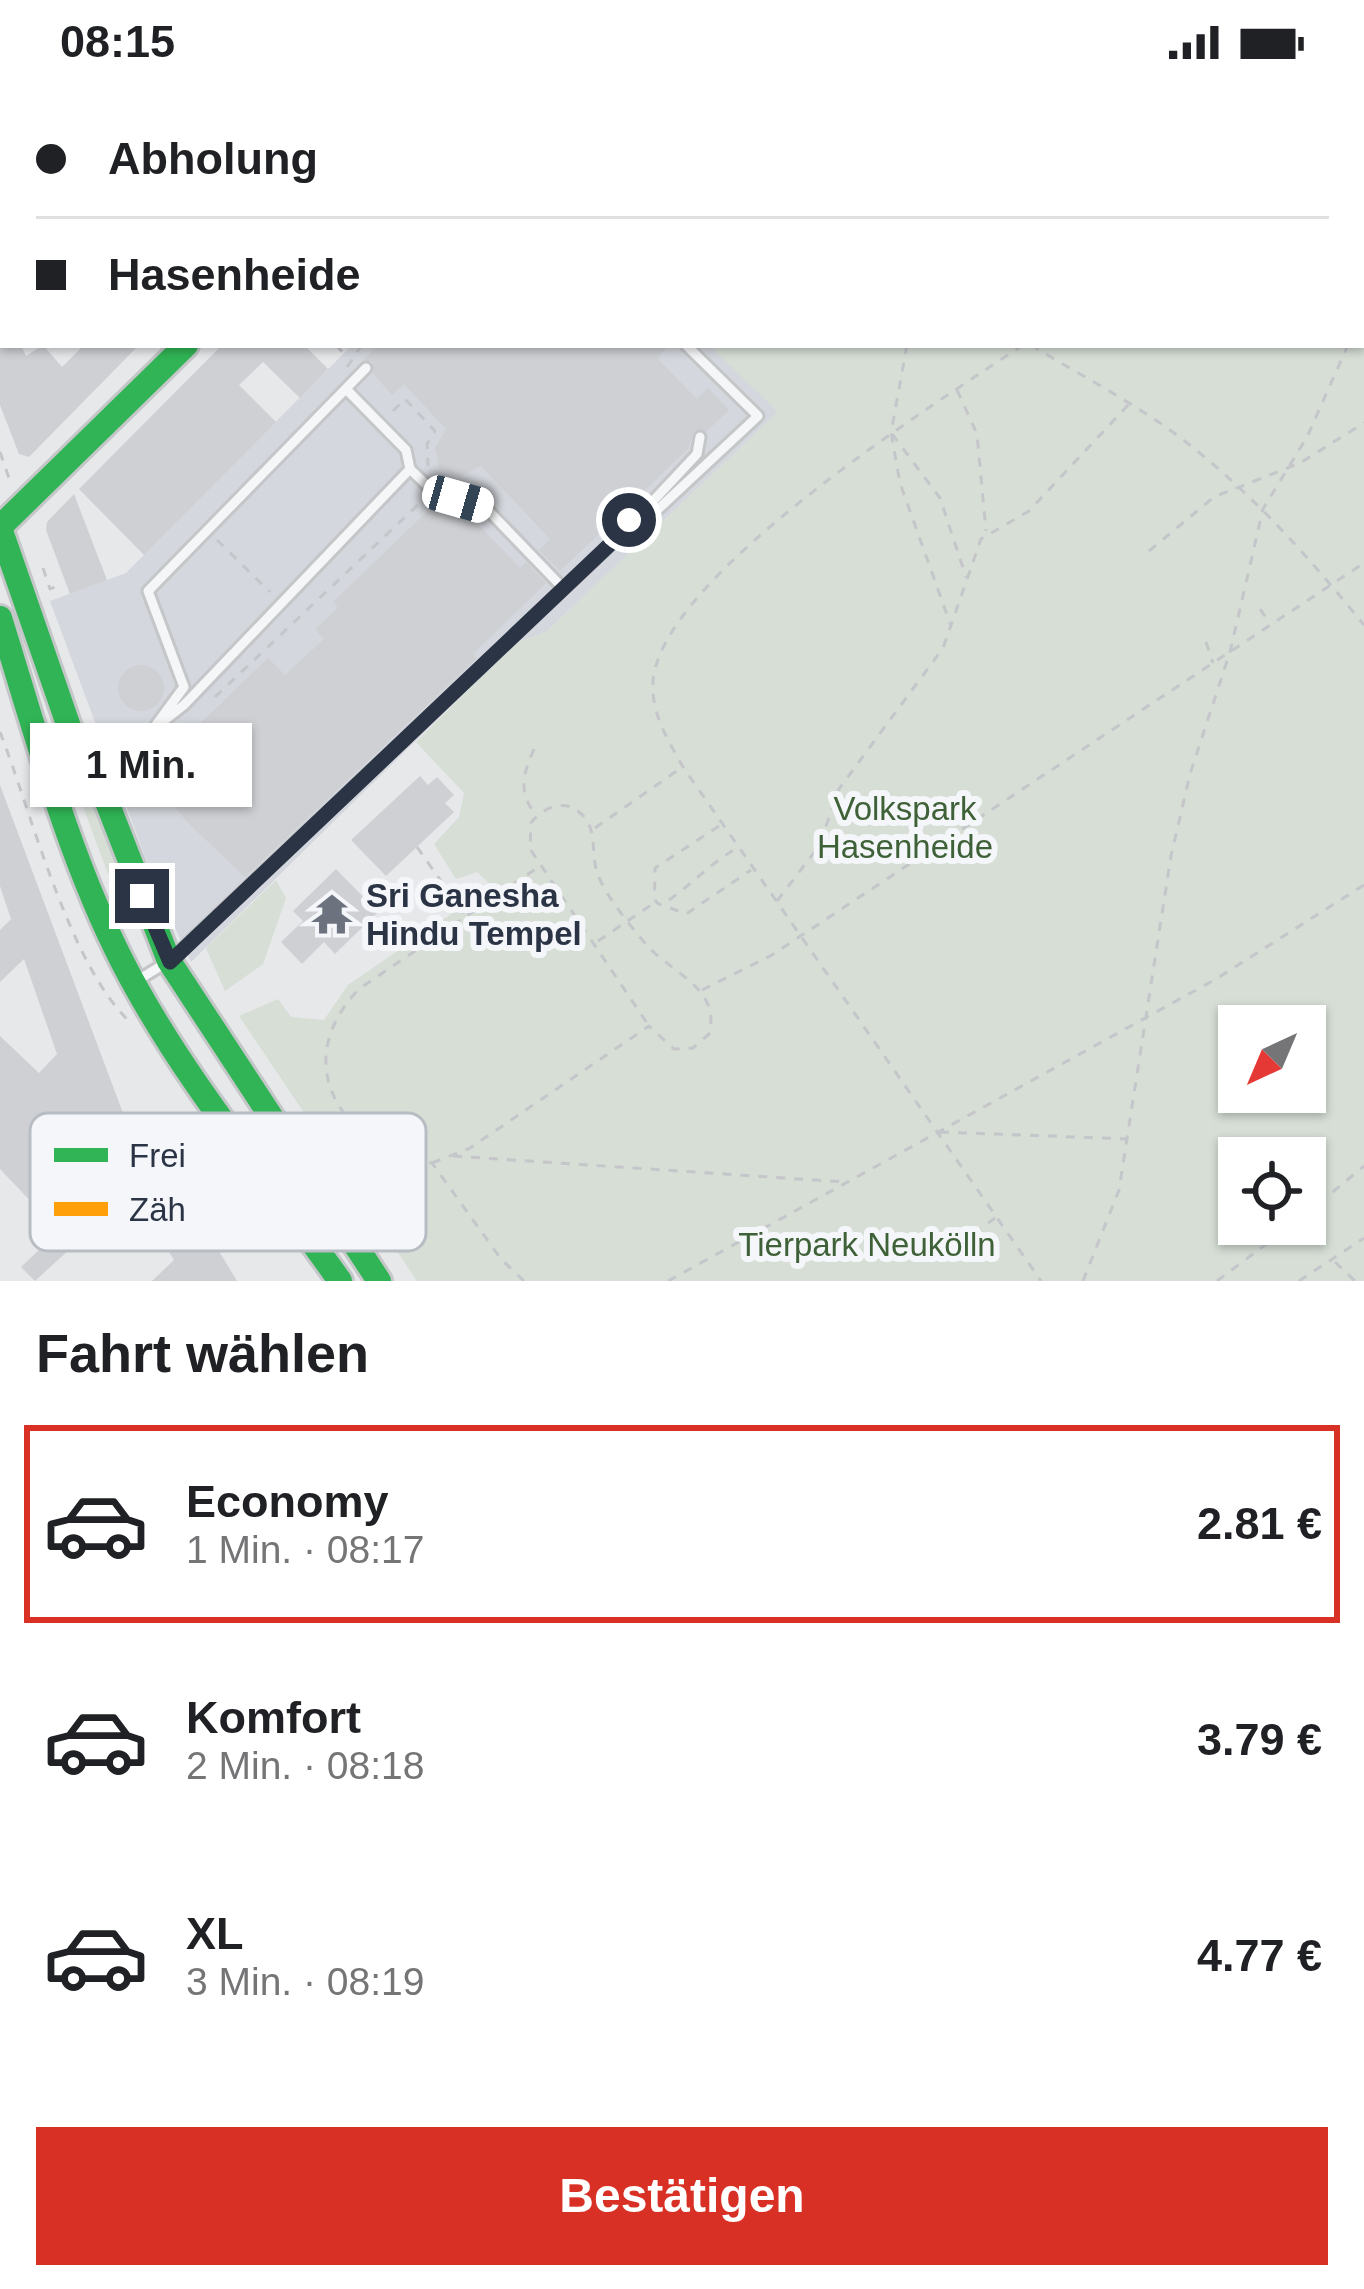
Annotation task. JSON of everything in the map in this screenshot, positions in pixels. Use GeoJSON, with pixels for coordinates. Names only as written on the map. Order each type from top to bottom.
{"type":"FeatureCollection","features":[{"type":"Feature","properties":{"kind":"main road"},"geometry":{"type":"LineString","coordinates":[[183,348],[0,528],[69,727],[96,774],[170,962],[267,1113]]}},
{"type":"Feature","properties":{"kind":"main road"},"geometry":{"type":"LineString","coordinates":[[0,618],[92,888],[134,983],[225,1113]]}},
{"type":"Feature","properties":{"kind":"main road"},"geometry":{"type":"LineString","coordinates":[[92,888],[120,901],[142,896]]}},
{"type":"Feature","properties":{"kind":"main road"},"geometry":{"type":"LineString","coordinates":[[320,1251],[340,1281]]}},
{"type":"Feature","properties":{"kind":"main road"},"geometry":{"type":"LineString","coordinates":[[359,1251],[380,1281]]}},
{"type":"Feature","properties":{"kind":"lane"},"geometry":{"type":"LineString","coordinates":[[623,532],[638,528],[758,416],[689,348]]}},
{"type":"Feature","properties":{"kind":"lane"},"geometry":{"type":"LineString","coordinates":[[156,725],[184,687],[148,590],[366,368]]}},
{"type":"Feature","properties":{"kind":"lane"},"geometry":{"type":"LineString","coordinates":[[346,389],[406,450],[410,469],[433,491],[484,506],[563,588]]}},
{"type":"Feature","properties":{"kind":"lane"},"geometry":{"type":"LineString","coordinates":[[134,983],[170,962],[623,532],[693,459],[700,437]]}},
{"type":"Feature","properties":{"kind":"lane"},"geometry":{"type":"LineString","coordinates":[[96,774],[184,705],[410,469]]}},
{"type":"Feature","properties":{"kind":"path"},"geometry":{"type":"LineString","coordinates":[[339,348],[350,359]]}},
{"type":"Feature","properties":{"kind":"path"},"geometry":{"type":"LineString","coordinates":[[907,348],[891,433],[900,483],[951,627]]}},
{"type":"Feature","properties":{"kind":"path"},"geometry":{"type":"LineString","coordinates":[[1018,348],[891,433],[802,501],[677,623],[653,678],[654,704],[683,767],[1041,1281]]}},
{"type":"Feature","properties":{"kind":"path"},"geometry":{"type":"LineString","coordinates":[[1036,348],[1172,431],[1263,509],[1364,625]]}},
{"type":"Feature","properties":{"kind":"path"},"geometry":{"type":"LineString","coordinates":[[1083,1281],[1120,1190],[1171,856],[1230,652],[1263,509],[1282,471],[1307,437],[1347,348]]}},
{"type":"Feature","properties":{"kind":"path"},"geometry":{"type":"LineString","coordinates":[[776,902],[819,847],[839,789],[916,688],[951,627],[986,533],[977,434],[957,389]]}},
{"type":"Feature","properties":{"kind":"path"},"geometry":{"type":"LineString","coordinates":[[380,424],[405,399],[435,430],[427,460],[431,472],[436,468]]}},
{"type":"Feature","properties":{"kind":"path"},"geometry":{"type":"LineString","coordinates":[[986,533],[1029,511],[1129,404]]}},
{"type":"Feature","properties":{"kind":"path"},"geometry":{"type":"LineString","coordinates":[[1149,551],[1197,507],[1282,471],[1364,423]]}},
{"type":"Feature","properties":{"kind":"path"},"geometry":{"type":"LineString","coordinates":[[891,433],[940,498],[966,578]]}},
{"type":"Feature","properties":{"kind":"path"},"geometry":{"type":"LineString","coordinates":[[0,452],[8,472]]}},
{"type":"Feature","properties":{"kind":"path"},"geometry":{"type":"LineString","coordinates":[[212,699],[428,496]]}},
{"type":"Feature","properties":{"kind":"path"},"geometry":{"type":"LineString","coordinates":[[207,530],[280,602]]}},
{"type":"Feature","properties":{"kind":"path"},"geometry":{"type":"LineString","coordinates":[[701,991],[800,936],[1364,562]]}},
{"type":"Feature","properties":{"kind":"path"},"geometry":{"type":"LineString","coordinates":[[43,568],[50,589],[59,585]]}},
{"type":"Feature","properties":{"kind":"path"},"geometry":{"type":"LineString","coordinates":[[1260,609],[1271,625]]}},
{"type":"Feature","properties":{"kind":"path"},"geometry":{"type":"LineString","coordinates":[[1206,642],[1213,663]]}},
{"type":"Feature","properties":{"kind":"path"},"geometry":{"type":"LineString","coordinates":[[0,732],[76,938],[108,1003]]}},
{"type":"Feature","properties":{"kind":"path"},"geometry":{"type":"LineString","coordinates":[[131,775],[172,734]]}},
{"type":"Feature","properties":{"kind":"path"},"geometry":{"type":"LineString","coordinates":[[534,749],[522,776],[526,801],[536,815]]}},
{"type":"Feature","properties":{"kind":"path"},"geometry":{"type":"LineString","coordinates":[[592,830],[683,767]]}},
{"type":"Feature","properties":{"kind":"path"},"geometry":{"type":"LineString","coordinates":[[558,806],[570,807],[592,830],[598,874],[629,920],[646,945],[701,991],[712,1021],[701,1043],[674,1049],[650,1026],[541,865],[528,840],[536,815],[558,806]]}},
{"type":"Feature","properties":{"kind":"path"},"geometry":{"type":"LineString","coordinates":[[722,824],[655,868],[651,892],[656,902],[662,909],[686,914],[753,868]]}},
{"type":"Feature","properties":{"kind":"path"},"geometry":{"type":"LineString","coordinates":[[417,847],[466,916]]}},
{"type":"Feature","properties":{"kind":"path"},"geometry":{"type":"LineString","coordinates":[[670,900],[702,877],[716,859],[738,848]]}},
{"type":"Feature","properties":{"kind":"path"},"geometry":{"type":"LineString","coordinates":[[343,1113],[328,1071],[328,1043],[338,1015],[359,988],[541,865]]}},
{"type":"Feature","properties":{"kind":"path"},"geometry":{"type":"LineString","coordinates":[[668,1281],[1150,1016],[1364,885]]}},
{"type":"Feature","properties":{"kind":"path"},"geometry":{"type":"LineString","coordinates":[[595,944],[656,902]]}},
{"type":"Feature","properties":{"kind":"path"},"geometry":{"type":"LineString","coordinates":[[426,1162],[453,1156],[650,1026]]}},
{"type":"Feature","properties":{"kind":"path"},"geometry":{"type":"LineString","coordinates":[[938,1132],[1128,1139]]}},
{"type":"Feature","properties":{"kind":"path"},"geometry":{"type":"LineString","coordinates":[[453,1156],[847,1182]]}},
{"type":"Feature","properties":{"kind":"path"},"geometry":{"type":"LineString","coordinates":[[432,1163],[501,1259],[524,1281]]}},
{"type":"Feature","properties":{"kind":"path"},"geometry":{"type":"LineString","coordinates":[[1326,1198],[1364,1166]]}},
{"type":"Feature","properties":{"kind":"path"},"geometry":{"type":"LineString","coordinates":[[957,1238],[968,1238],[997,1217]]}},
{"type":"Feature","properties":{"kind":"path"},"geometry":{"type":"LineString","coordinates":[[1299,1281],[1364,1238]]}},
{"type":"Feature","properties":{"kind":"path"},"geometry":{"type":"LineString","coordinates":[[1217,1281],[1265,1245]]}},
{"type":"Feature","properties":{"kind":"path"},"geometry":{"type":"LineString","coordinates":[[1331,1260],[1355,1281]]}},
{"type":"Feature","properties":{"kind":"shaded area"},"geometry":{"type":"Polygon","coordinates":[[[349,348],[712,348],[779,411],[546,632],[515,643],[191,962],[157,889],[50,601],[126,573],[349,348]]]}},
{"type":"Feature","properties":{"kind":"green space","name":"Volkspark Hasenheide"},"geometry":{"type":"Polygon","coordinates":[[[712,348],[1364,348],[1364,1281],[417,1281],[397,1251],[426,1251],[426,1113],[304,1113],[239,1016],[278,999],[291,1017],[324,1020],[348,985],[492,886],[477,872],[456,879],[434,844],[459,817],[464,793],[416,742],[515,643],[546,632],[778,412],[712,348]]]}},
{"type":"Feature","properties":{"kind":"green space"},"geometry":{"type":"Polygon","coordinates":[[[81,777],[119,870],[108,874],[73,780],[81,777]]]}},
{"type":"Feature","properties":{"kind":"green space"},"geometry":{"type":"Polygon","coordinates":[[[276,880],[286,898],[263,964],[225,991],[206,948],[276,880]]]}},
{"type":"Feature","properties":{"kind":"building"},"geometry":{"type":"Polygon","coordinates":[[[0,348],[22,348],[26,356],[46,348],[62,367],[81,348],[136,348],[29,457],[19,454],[0,405],[0,348]]]}},
{"type":"Feature","properties":{"kind":"building"},"geometry":{"type":"Polygon","coordinates":[[[219,348],[307,348],[328,369],[300,398],[263,362],[239,385],[276,422],[144,555],[79,489],[219,348]]]}},
{"type":"Feature","properties":{"kind":"building"},"geometry":{"type":"Polygon","coordinates":[[[375,348],[667,348],[657,358],[697,399],[708,388],[729,410],[707,431],[694,430],[689,448],[560,571],[539,550],[550,539],[481,466],[460,477],[439,468],[435,448],[446,429],[404,384],[392,395],[373,374],[373,362],[363,360],[375,348]]]}},
{"type":"Feature","properties":{"kind":"building"},"geometry":{"type":"Polygon","coordinates":[[[74,494],[107,580],[70,594],[46,530],[47,522],[74,494]]]}},
{"type":"Feature","properties":{"kind":"building"},"geometry":{"type":"Polygon","coordinates":[[[437,502],[465,511],[520,568],[526,562],[546,583],[473,654],[477,658],[245,877],[186,821],[149,773],[268,658],[285,675],[324,639],[315,629],[338,608],[333,602],[437,502]]]}},
{"type":"Feature","properties":{"kind":"building"},"geometry":{"type":"Polygon","coordinates":[[[141,665],[157,672],[164,688],[157,704],[141,711],[125,704],[118,688],[125,672],[141,665]]]}},
{"type":"Feature","properties":{"kind":"building"},"geometry":{"type":"Polygon","coordinates":[[[420,776],[428,785],[437,777],[454,795],[445,803],[454,812],[386,876],[351,840],[420,776]]]}},
{"type":"Feature","properties":{"kind":"building"},"geometry":{"type":"Polygon","coordinates":[[[0,785],[123,1113],[30,1113],[30,1201],[0,1169],[0,1036],[39,1073],[57,1054],[24,959],[0,982],[0,930],[11,919],[0,886],[0,785]]]}},
{"type":"Feature","properties":{"kind":"building"},"geometry":{"type":"Polygon","coordinates":[[[336,869],[378,912],[335,954],[324,942],[302,964],[281,942],[303,921],[293,911],[336,869]]]}},
{"type":"Feature","properties":{"kind":"building"},"geometry":{"type":"Polygon","coordinates":[[[38,1251],[68,1251],[35,1281],[21,1267],[38,1251]]]}},
{"type":"Feature","properties":{"kind":"building"},"geometry":{"type":"Polygon","coordinates":[[[168,1251],[219,1251],[237,1281],[152,1281],[174,1260],[168,1251]]]}},
{"type":"Feature","properties":{"kind":"traffic: fast"},"geometry":{"type":"LineString","coordinates":[[0,527],[183,348]]}},
{"type":"Feature","properties":{"kind":"traffic: fast"},"geometry":{"type":"LineString","coordinates":[[0,528],[69,727],[96,774],[169,961],[269,1113]]}},
{"type":"Feature","properties":{"kind":"traffic: fast"},"geometry":{"type":"LineString","coordinates":[[0,618],[69,837],[103,922],[146,1005],[218,1113]]}},
{"type":"Feature","properties":{"kind":"traffic: fast"},"geometry":{"type":"LineString","coordinates":[[318,1251],[340,1281]]}},
{"type":"Feature","properties":{"kind":"traffic: fast"},"geometry":{"type":"LineString","coordinates":[[359,1251],[379,1281]]}},
{"type":"Feature","properties":{"kind":"place","name":"Sri Ganesha Hindu Tempel"},"geometry":{"type":"Point","coordinates":[332,914]}},
{"type":"Feature","properties":{"kind":"route"},"geometry":{"type":"LineString","coordinates":[[142,896],[170,962],[623,532],[629,520]]}},
{"type":"Feature","properties":{"kind":"park label","name":"Tierpark Neukölln"},"geometry":{"type":"Point","coordinates":[867,1244]}}]}
